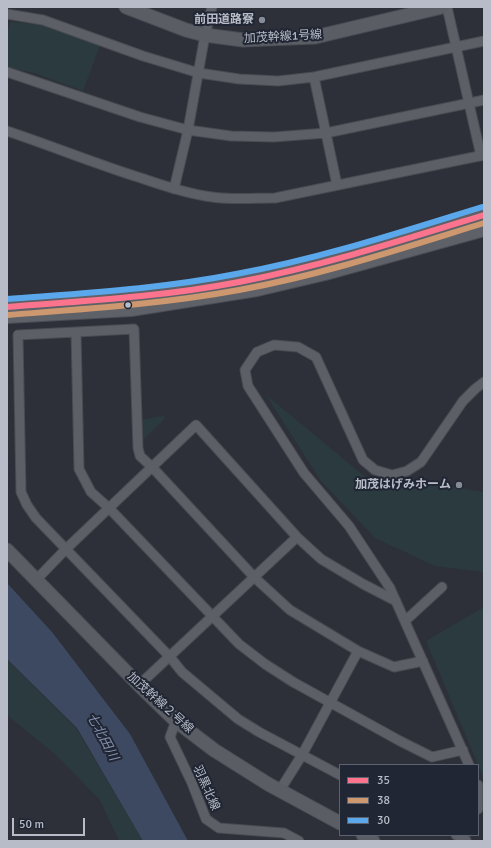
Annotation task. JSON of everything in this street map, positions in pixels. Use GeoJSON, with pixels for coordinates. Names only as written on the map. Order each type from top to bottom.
{"type":"FeatureCollection","features":[{"type":"Feature","properties":{"kind":"main road"},"geometry":{"type":"LineString","coordinates":[[7,307],[129,298],[186,291],[238,282],[326,262],[484,215]]}},
{"type":"Feature","properties":{"kind":"main road"},"geometry":{"type":"LineString","coordinates":[[7,316],[131,309],[257,289],[326,274],[484,229]]}},
{"type":"Feature","properties":{"kind":"street","name":"加茂幹線1号線"},"geometry":{"type":"LineString","coordinates":[[126,7],[186,30],[205,35],[243,40],[315,37],[442,7]]}},
{"type":"Feature","properties":{"kind":"street"},"geometry":{"type":"LineString","coordinates":[[174,189],[188,130],[205,35],[212,7]]}},
{"type":"Feature","properties":{"kind":"street"},"geometry":{"type":"LineString","coordinates":[[7,131],[44,143],[100,165],[174,189],[212,197],[244,199],[275,198],[482,156],[455,47],[447,7]]}},
{"type":"Feature","properties":{"kind":"street"},"geometry":{"type":"LineString","coordinates":[[7,14],[43,20],[143,56],[199,74],[239,79],[278,81],[314,77],[484,41]]}},
{"type":"Feature","properties":{"kind":"street"},"geometry":{"type":"LineString","coordinates":[[7,72],[140,117],[188,130],[231,136],[274,137],[326,133],[484,100]]}},
{"type":"Feature","properties":{"kind":"street"},"geometry":{"type":"LineString","coordinates":[[314,77],[337,185]]}},
{"type":"Feature","properties":{"kind":"street"},"geometry":{"type":"LineString","coordinates":[[339,774],[259,732],[238,719],[182,672],[36,518],[27,505],[21,492],[18,335],[134,329],[138,448],[140,456],[255,578],[290,610],[358,651],[394,668],[423,660]]}},
{"type":"Feature","properties":{"kind":"street"},"geometry":{"type":"LineString","coordinates":[[76,332],[79,469],[91,492],[239,644],[265,664],[293,682],[432,757],[462,750]]}},
{"type":"Feature","properties":{"kind":"street"},"geometry":{"type":"LineString","coordinates":[[469,764],[390,588],[349,526],[304,473],[248,386],[246,370],[257,352],[274,346],[298,347],[316,357],[362,460],[374,470],[392,475],[407,471],[420,462],[463,401],[484,382]]}},
{"type":"Feature","properties":{"kind":"street"},"geometry":{"type":"LineString","coordinates":[[36,580],[108,508],[196,425],[297,538],[322,559],[363,584],[396,601]]}},
{"type":"Feature","properties":{"kind":"street"},"geometry":{"type":"LineString","coordinates":[[139,685],[170,658],[297,538]]}},
{"type":"Feature","properties":{"kind":"street","name":"加茂幹線２号線"},"geometry":{"type":"LineString","coordinates":[[7,550],[176,721],[214,750],[280,790],[339,822]]}},
{"type":"Feature","properties":{"kind":"street"},"geometry":{"type":"LineString","coordinates":[[405,621],[442,587]]}},
{"type":"Feature","properties":{"kind":"street"},"geometry":{"type":"LineString","coordinates":[[280,790],[302,755],[329,702],[358,651]]}},
{"type":"Feature","properties":{"kind":"street","name":"羽黒北線"},"geometry":{"type":"LineString","coordinates":[[176,721],[170,737],[192,783],[206,819],[220,828],[284,833],[299,841]]}},
{"type":"Feature","properties":{"kind":"street"},"geometry":{"type":"LineString","coordinates":[[365,836],[374,841]]}},
{"type":"Feature","properties":{"kind":"shaded area"},"geometry":{"type":"Polygon","coordinates":[[[10,22],[38,24],[100,45],[83,91],[35,73],[7,68],[7,34],[10,22]]]}},
{"type":"Feature","properties":{"kind":"shaded area"},"geometry":{"type":"Polygon","coordinates":[[[266,395],[371,482],[414,481],[484,492],[484,572],[435,566],[375,538],[321,481],[266,395]]]}},
{"type":"Feature","properties":{"kind":"shaded area"},"geometry":{"type":"Polygon","coordinates":[[[163,416],[165,418],[140,443],[139,420],[163,416]]]}},
{"type":"Feature","properties":{"kind":"shaded area"},"geometry":{"type":"Polygon","coordinates":[[[484,607],[484,779],[479,764],[426,641],[484,607]]]}},
{"type":"Feature","properties":{"kind":"shaded area"},"geometry":{"type":"Polygon","coordinates":[[[7,660],[76,728],[143,841],[119,841],[100,800],[56,755],[7,715],[7,660]]]}},
{"type":"Feature","properties":{"kind":"water","name":"七北田川"},"geometry":{"type":"Polygon","coordinates":[[[7,583],[52,632],[130,734],[188,841],[143,841],[77,728],[7,659],[7,583]]]}},
{"type":"Feature","properties":{"kind":"transit line","name":"30"},"geometry":{"type":"LineString","coordinates":[[7,299],[150,287],[207,279],[267,268],[329,253],[482,207]]}},
{"type":"Feature","properties":{"kind":"transit line","name":"35"},"geometry":{"type":"LineString","coordinates":[[7,307],[152,295],[239,282],[270,276],[332,260],[484,215]]}},
{"type":"Feature","properties":{"kind":"transit line","name":"38"},"geometry":{"type":"LineString","coordinates":[[8,315],[182,299],[239,290],[332,269],[484,223]]}},
{"type":"Feature","properties":{"kind":"place","name":"前田道路寮"},"geometry":{"type":"Point","coordinates":[262,20]}},
{"type":"Feature","properties":{"kind":"place","name":"加茂はげみホーム"},"geometry":{"type":"Point","coordinates":[459,485]}}]}
